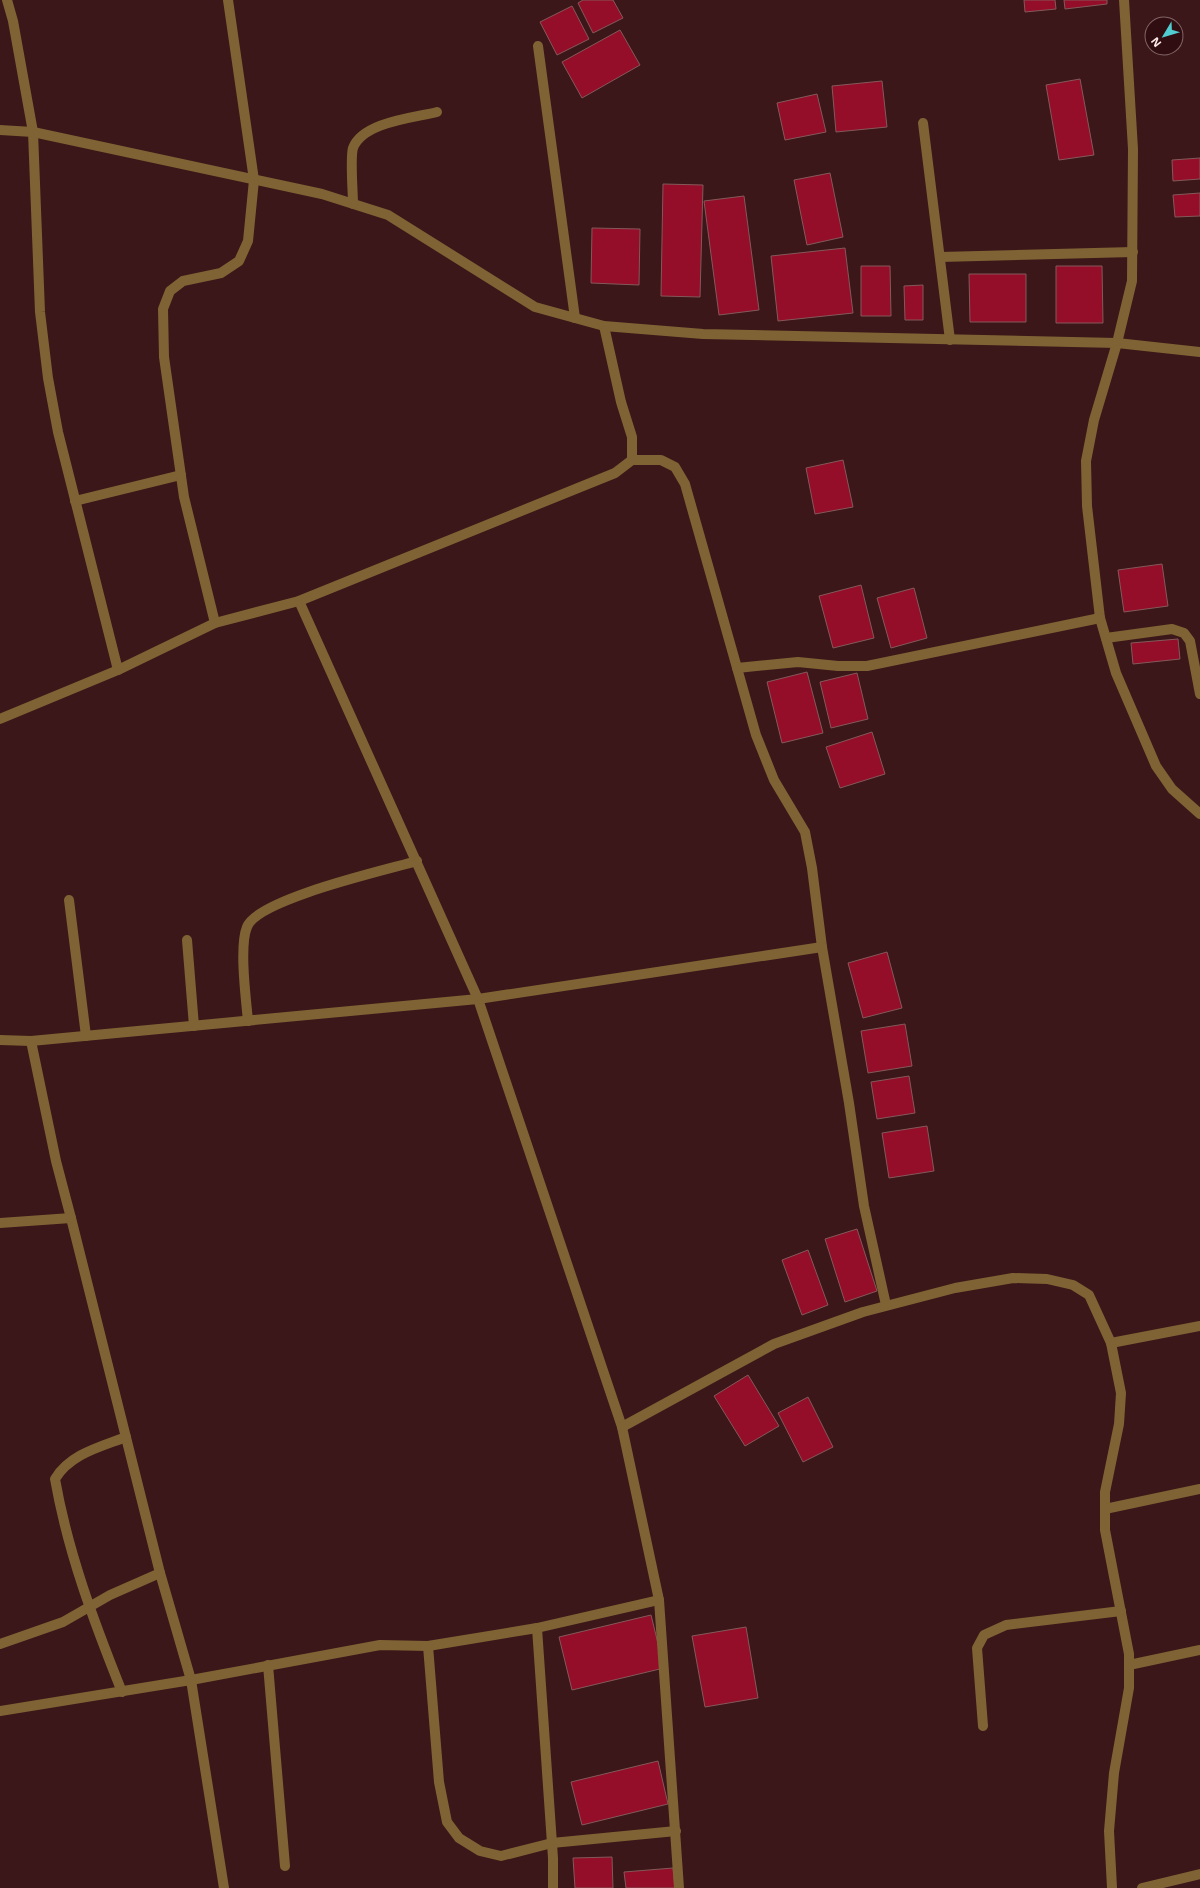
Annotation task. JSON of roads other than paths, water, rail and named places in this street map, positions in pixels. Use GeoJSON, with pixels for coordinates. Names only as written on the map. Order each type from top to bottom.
{"type":"FeatureCollection","features":[{"type":"Feature","properties":{"kind":"street"},"geometry":{"type":"LineString","coordinates":[[7,0],[13,21],[33,132],[40,312],[48,378],[58,432],[118,670]]}},
{"type":"Feature","properties":{"kind":"street"},"geometry":{"type":"LineString","coordinates":[[215,623],[184,498],[164,357],[163,309],[170,291],[183,281],[221,273],[239,261],[248,241],[254,180],[228,0]]}},
{"type":"Feature","properties":{"kind":"street"},"geometry":{"type":"LineString","coordinates":[[1124,0],[1133,149],[1132,280],[1117,343],[1094,420],[1086,462],[1087,506],[1100,618],[1116,674],[1156,766],[1172,789],[1200,814]]}},
{"type":"Feature","properties":{"kind":"street"},"geometry":{"type":"LineString","coordinates":[[538,46],[575,318]]}},
{"type":"Feature","properties":{"kind":"street"},"geometry":{"type":"LineString","coordinates":[[353,204],[352,149],[360,138],[377,126],[437,112]]}},
{"type":"Feature","properties":{"kind":"street"},"geometry":{"type":"LineString","coordinates":[[923,123],[950,340]]}},
{"type":"Feature","properties":{"kind":"street"},"geometry":{"type":"LineString","coordinates":[[0,130],[33,132],[322,194],[388,215],[535,307],[604,326],[703,334],[1117,343],[1200,352]]}},
{"type":"Feature","properties":{"kind":"street"},"geometry":{"type":"LineString","coordinates":[[940,257],[1133,252]]}},
{"type":"Feature","properties":{"kind":"street"},"geometry":{"type":"LineString","coordinates":[[604,326],[621,402],[632,437],[632,460]]}},
{"type":"Feature","properties":{"kind":"street"},"geometry":{"type":"LineString","coordinates":[[0,720],[118,670],[215,623],[300,601],[616,473],[632,460],[661,460],[675,467],[686,484],[756,734],[774,780],[804,832],[812,868],[822,947],[849,1103],[864,1206],[886,1305]]}},
{"type":"Feature","properties":{"kind":"street"},"geometry":{"type":"LineString","coordinates":[[75,501],[181,475]]}},
{"type":"Feature","properties":{"kind":"street"},"geometry":{"type":"LineString","coordinates":[[300,601],[478,999],[622,1427],[659,1600],[679,1888]]}},
{"type":"Feature","properties":{"kind":"street"},"geometry":{"type":"LineString","coordinates":[[737,668],[798,662],[838,666],[867,666],[1100,618]]}},
{"type":"Feature","properties":{"kind":"street"},"geometry":{"type":"LineString","coordinates":[[1106,638],[1172,629],[1184,633],[1190,641],[1200,694]]}},
{"type":"Feature","properties":{"kind":"street"},"geometry":{"type":"LineString","coordinates":[[248,1021],[244,940],[247,926],[257,915],[288,898],[417,860]]}},
{"type":"Feature","properties":{"kind":"street"},"geometry":{"type":"LineString","coordinates":[[69,900],[86,1036]]}},
{"type":"Feature","properties":{"kind":"street"},"geometry":{"type":"LineString","coordinates":[[187,940],[194,1026]]}},
{"type":"Feature","properties":{"kind":"street"},"geometry":{"type":"LineString","coordinates":[[0,1040],[31,1041],[478,999],[822,947]]}},
{"type":"Feature","properties":{"kind":"street"},"geometry":{"type":"LineString","coordinates":[[31,1041],[56,1161],[70,1218],[160,1573],[191,1680],[224,1888]]}},
{"type":"Feature","properties":{"kind":"street"},"geometry":{"type":"LineString","coordinates":[[0,1223],[70,1218]]}},
{"type":"Feature","properties":{"kind":"street"},"geometry":{"type":"LineString","coordinates":[[622,1427],[774,1344],[886,1305],[955,1288],[1013,1278],[1047,1279],[1073,1285],[1089,1295],[1111,1343],[1121,1393],[1119,1424],[1106,1492],[1105,1509],[1105,1530],[1129,1654],[1129,1688],[1114,1773],[1109,1831],[1112,1888]]}},
{"type":"Feature","properties":{"kind":"street"},"geometry":{"type":"LineString","coordinates":[[1111,1343],[1200,1326]]}},
{"type":"Feature","properties":{"kind":"street"},"geometry":{"type":"LineString","coordinates":[[122,1692],[88,1607],[60,1509],[55,1479],[61,1469],[82,1454],[126,1437]]}},
{"type":"Feature","properties":{"kind":"street"},"geometry":{"type":"LineString","coordinates":[[1105,1509],[1200,1489]]}},
{"type":"Feature","properties":{"kind":"street"},"geometry":{"type":"LineString","coordinates":[[0,1644],[63,1622],[110,1595],[160,1573]]}},
{"type":"Feature","properties":{"kind":"street"},"geometry":{"type":"LineString","coordinates":[[1,1709],[122,1692],[380,1645],[428,1646],[537,1628],[659,1600]]}},
{"type":"Feature","properties":{"kind":"street"},"geometry":{"type":"LineString","coordinates":[[983,1726],[977,1648],[984,1635],[1006,1625],[1121,1611]]}},
{"type":"Feature","properties":{"kind":"street"},"geometry":{"type":"LineString","coordinates":[[537,1628],[552,1843],[553,1888]]}},
{"type":"Feature","properties":{"kind":"street"},"geometry":{"type":"LineString","coordinates":[[428,1646],[440,1782],[447,1822],[459,1838],[480,1851],[501,1856],[552,1843],[676,1831]]}},
{"type":"Feature","properties":{"kind":"street"},"geometry":{"type":"LineString","coordinates":[[1129,1665],[1200,1650]]}},
{"type":"Feature","properties":{"kind":"street"},"geometry":{"type":"LineString","coordinates":[[268,1665],[285,1866]]}},
{"type":"Feature","properties":{"kind":"street"},"geometry":{"type":"LineString","coordinates":[[1142,1888],[1200,1874]]}}]}
